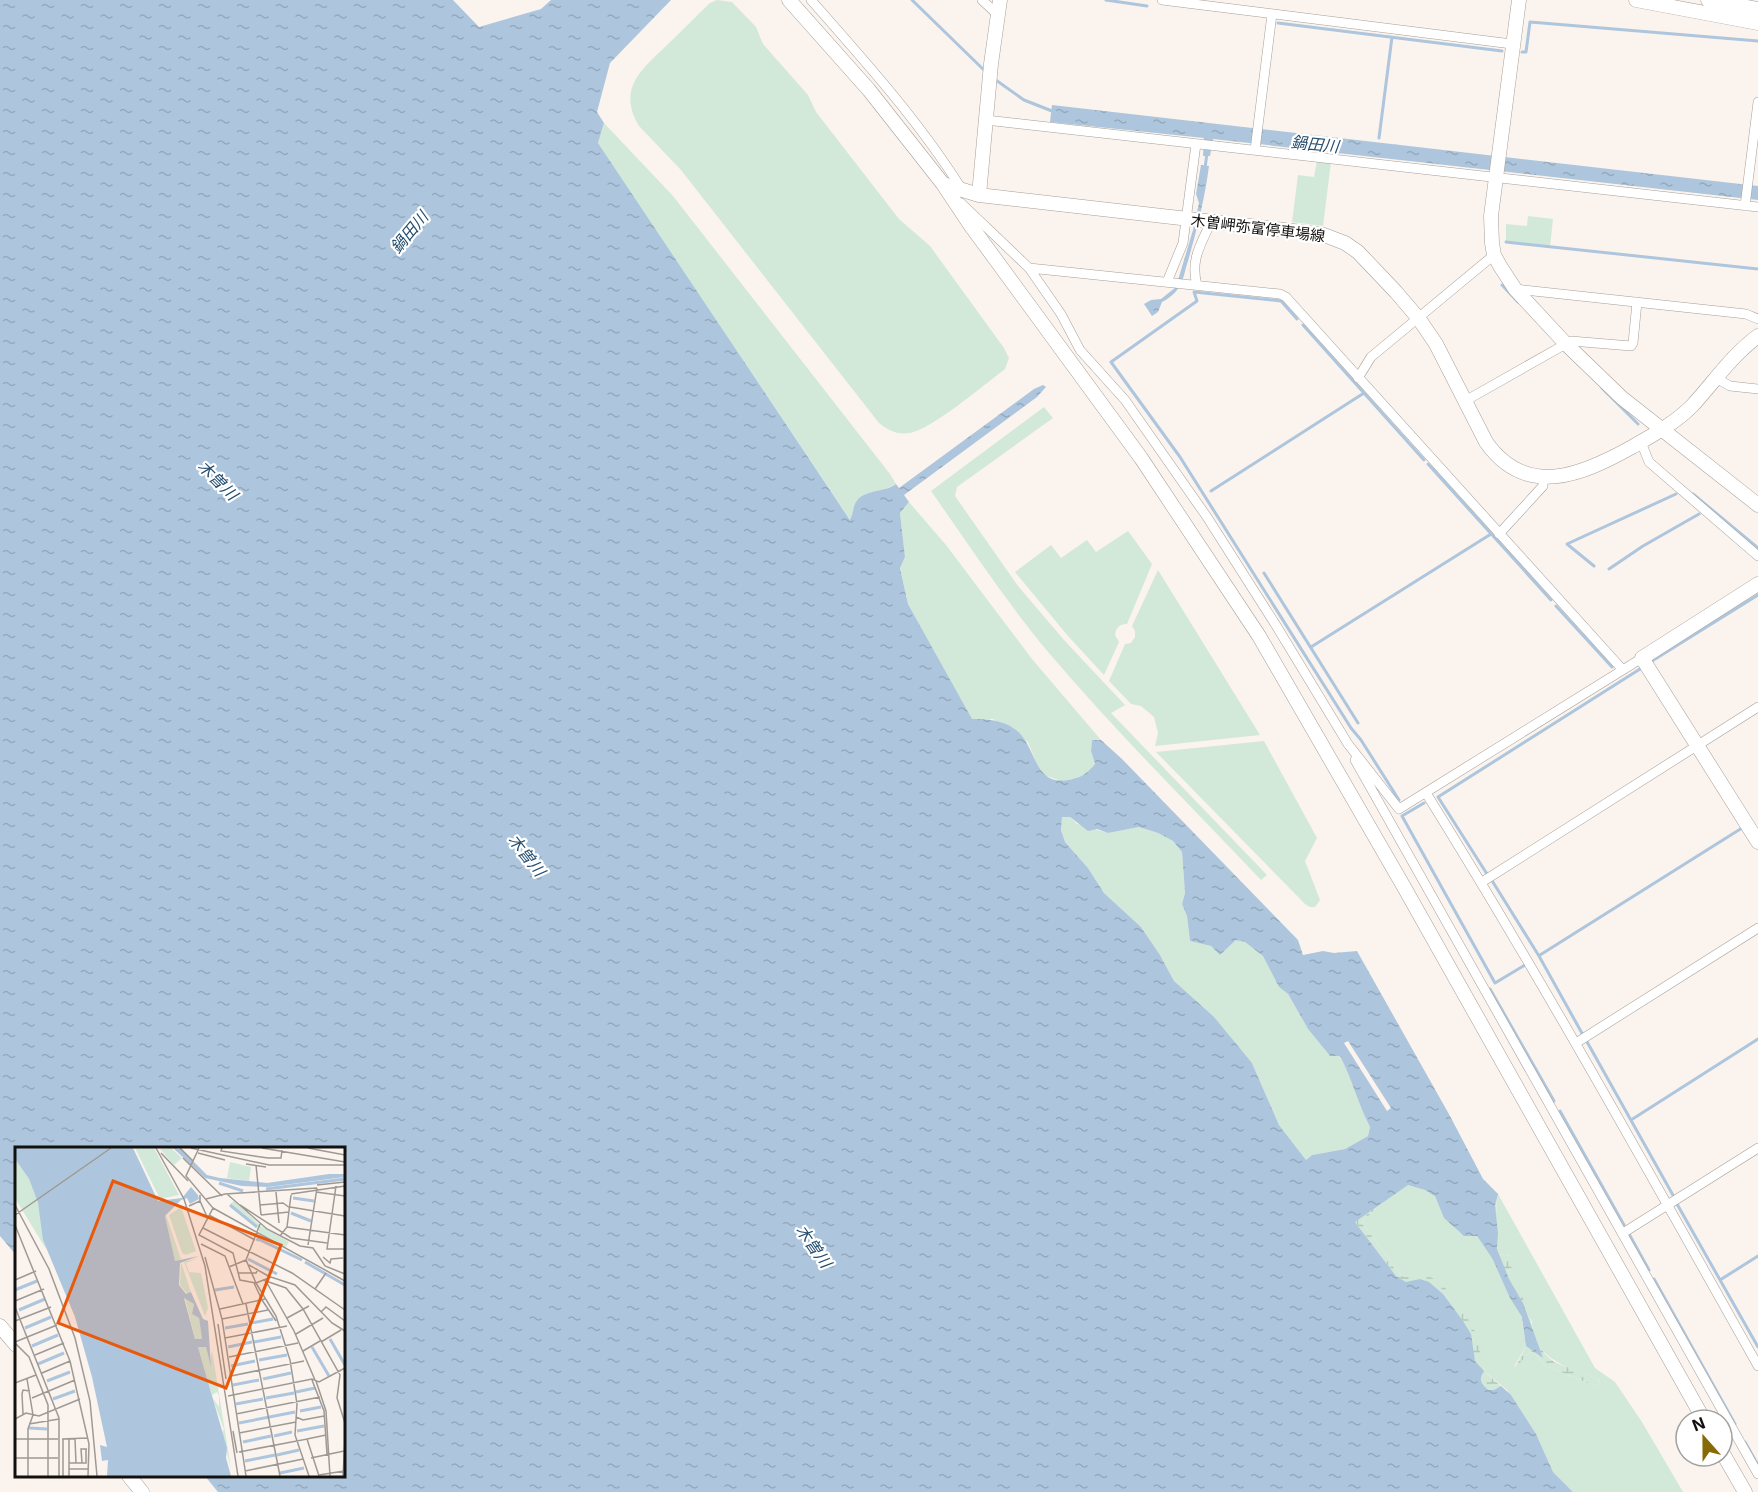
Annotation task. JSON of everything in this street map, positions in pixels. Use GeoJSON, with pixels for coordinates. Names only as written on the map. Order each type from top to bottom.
{"type":"FeatureCollection","features":[{"type":"Feature","properties":{"kind":"street"},"geometry":{"type":"LineString","coordinates":[[789,0],[869,90],[943,184],[1142,458],[1259,636],[1404,887],[1697,1408]]}},
{"type":"Feature","properties":{"kind":"street"},"geometry":{"type":"LineString","coordinates":[[811,0],[875,72],[941,157],[961,188]]}},
{"type":"Feature","properties":{"kind":"street"},"geometry":{"type":"LineString","coordinates":[[982,0],[999,16]]}},
{"type":"Feature","properties":{"kind":"street"},"geometry":{"type":"LineString","coordinates":[[979,195],[987,100],[1000,0]]}},
{"type":"Feature","properties":{"kind":"street"},"geometry":{"type":"LineString","coordinates":[[1162,0],[1512,44]]}},
{"type":"Feature","properties":{"kind":"street"},"geometry":{"type":"LineString","coordinates":[[1519,0],[1496,178],[1491,230],[1494,255],[1515,289],[1566,344],[1622,398],[1758,505]]}},
{"type":"Feature","properties":{"kind":"street"},"geometry":{"type":"LineString","coordinates":[[1636,0],[1758,23]]}},
{"type":"Feature","properties":{"kind":"street"},"geometry":{"type":"LineString","coordinates":[[1708,0],[1758,9]]}},
{"type":"Feature","properties":{"kind":"street"},"geometry":{"type":"LineString","coordinates":[[1255,148],[1272,14]]}},
{"type":"Feature","properties":{"kind":"street"},"geometry":{"type":"LineString","coordinates":[[1746,203],[1758,102]]}},
{"type":"Feature","properties":{"kind":"street"},"geometry":{"type":"LineString","coordinates":[[986,120],[1198,144],[1255,148],[1496,178],[1746,203],[1758,207]]}},
{"type":"Feature","properties":{"kind":"street"},"geometry":{"type":"LineString","coordinates":[[1197,285],[1193,272],[1197,254],[1198,144]]}},
{"type":"Feature","properties":{"kind":"street"},"geometry":{"type":"LineString","coordinates":[[943,184],[1029,268],[1062,314],[1080,351],[1125,400],[1208,517],[1348,744],[1758,1474]]}},
{"type":"Feature","properties":{"kind":"street","name":"木曽岬弥富停車場線"},"geometry":{"type":"LineString","coordinates":[[943,184],[979,195],[1324,235],[1345,243],[1374,267],[1419,319],[1436,344],[1494,453],[1519,471],[1543,478],[1579,472],[1602,463],[1662,430],[1691,407],[1742,349],[1758,336]]}},
{"type":"Feature","properties":{"kind":"street"},"geometry":{"type":"LineString","coordinates":[[1171,283],[1180,255],[1198,220]]}},
{"type":"Feature","properties":{"kind":"street"},"geometry":{"type":"LineString","coordinates":[[1358,378],[1371,357],[1494,255]]}},
{"type":"Feature","properties":{"kind":"street"},"geometry":{"type":"LineString","coordinates":[[1029,268],[1280,294],[1286,297],[1622,669]]}},
{"type":"Feature","properties":{"kind":"street"},"geometry":{"type":"LineString","coordinates":[[1515,289],[1746,314],[1758,319]]}},
{"type":"Feature","properties":{"kind":"street"},"geometry":{"type":"LineString","coordinates":[[1465,401],[1571,341],[1631,346],[1637,302]]}},
{"type":"Feature","properties":{"kind":"street"},"geometry":{"type":"LineString","coordinates":[[1716,378],[1730,386],[1758,389]]}},
{"type":"Feature","properties":{"kind":"street"},"geometry":{"type":"LineString","coordinates":[[1641,442],[1649,462],[1758,556]]}},
{"type":"Feature","properties":{"kind":"street"},"geometry":{"type":"LineString","coordinates":[[1499,534],[1543,486],[1543,478]]}},
{"type":"Feature","properties":{"kind":"street"},"geometry":{"type":"LineString","coordinates":[[1348,744],[1399,809],[1758,584]]}},
{"type":"Feature","properties":{"kind":"street"},"geometry":{"type":"LineString","coordinates":[[1642,658],[1758,842]]}},
{"type":"Feature","properties":{"kind":"street"},"geometry":{"type":"LineString","coordinates":[[1482,882],[1758,707]]}},
{"type":"Feature","properties":{"kind":"street"},"geometry":{"type":"LineString","coordinates":[[1426,793],[1482,882],[1576,1043],[1758,1366]]}},
{"type":"Feature","properties":{"kind":"street"},"geometry":{"type":"LineString","coordinates":[[1576,1043],[1758,928]]}},
{"type":"Feature","properties":{"kind":"street"},"geometry":{"type":"LineString","coordinates":[[1623,1233],[1758,1148]]}},
{"type":"Feature","properties":{"kind":"street"},"geometry":{"type":"LineString","coordinates":[[0,1326],[15,1344]]}},
{"type":"Feature","properties":{"kind":"street"},"geometry":{"type":"LineString","coordinates":[[1731,1468],[1745,1492]]}},
{"type":"Feature","properties":{"kind":"street"},"geometry":{"type":"LineString","coordinates":[[130,1477],[142,1492]]}},
{"type":"Feature","properties":{"kind":"green space"},"geometry":{"type":"Polygon","coordinates":[[[717,0],[732,2],[756,27],[763,44],[808,95],[816,112],[899,219],[930,246],[1009,358],[1005,369],[943,416],[918,430],[897,433],[879,423],[681,170],[639,126],[630,101],[635,81],[657,55],[710,3],[717,0]]]}},
{"type":"Feature","properties":{"kind":"green space"},"geometry":{"type":"Polygon","coordinates":[[[604,123],[673,196],[890,474],[896,484],[867,494],[851,521],[598,143],[604,123]]]}},
{"type":"Feature","properties":{"kind":"green space"},"geometry":{"type":"Polygon","coordinates":[[[1317,161],[1331,162],[1323,226],[1292,222],[1298,175],[1314,177],[1317,161]]]}},
{"type":"Feature","properties":{"kind":"green space"},"geometry":{"type":"Polygon","coordinates":[[[1528,216],[1553,219],[1550,247],[1506,242],[1506,224],[1527,226],[1528,216]]]}},
{"type":"Feature","properties":{"kind":"green space"},"geometry":{"type":"Polygon","coordinates":[[[1044,407],[1053,418],[957,487],[955,496],[1018,586],[1064,640],[1125,705],[1111,713],[1267,875],[1261,880],[1127,740],[1049,653],[1003,594],[931,491],[1044,407]]]}},
{"type":"Feature","properties":{"kind":"green space"},"geometry":{"type":"Polygon","coordinates":[[[909,502],[946,545],[1032,659],[1101,740],[1092,741],[1091,751],[1095,764],[1082,778],[1061,781],[1044,775],[1028,742],[993,719],[972,720],[908,604],[900,567],[905,557],[900,513],[909,502]]]}},
{"type":"Feature","properties":{"kind":"green space"},"geometry":{"type":"Polygon","coordinates":[[[1128,531],[1152,564],[1127,624],[1116,630],[1115,635],[1119,642],[1104,675],[1015,572],[1051,545],[1061,558],[1087,540],[1096,552],[1128,531]]]}},
{"type":"Feature","properties":{"kind":"green space"},"geometry":{"type":"Polygon","coordinates":[[[1158,570],[1260,735],[1155,746],[1158,733],[1154,717],[1141,706],[1131,704],[1109,681],[1125,644],[1131,643],[1135,637],[1132,626],[1158,570]]]}},
{"type":"Feature","properties":{"kind":"green space"},"geometry":{"type":"Polygon","coordinates":[[[1264,741],[1317,838],[1305,861],[1320,900],[1315,907],[1305,904],[1156,752],[1264,741]]]}},
{"type":"Feature","properties":{"kind":"green space"},"geometry":{"type":"Polygon","coordinates":[[[1062,817],[1070,817],[1077,824],[1108,833],[1139,827],[1173,841],[1182,852],[1185,893],[1182,904],[1187,916],[1190,941],[1211,946],[1220,955],[1236,940],[1245,942],[1264,956],[1279,987],[1288,994],[1308,1029],[1330,1056],[1340,1056],[1370,1127],[1368,1136],[1345,1149],[1312,1155],[1306,1160],[1279,1125],[1252,1063],[1174,981],[1141,927],[1104,893],[1088,868],[1065,842],[1061,830],[1062,817]]]}},
{"type":"Feature","properties":{"kind":"green space"},"geometry":{"type":"Polygon","coordinates":[[[1444,1106],[1483,1179],[1498,1194],[1496,1224],[1499,1254],[1515,1259],[1514,1265],[1508,1271],[1527,1306],[1535,1338],[1545,1354],[1554,1362],[1600,1380],[1598,1387],[1553,1369],[1544,1364],[1533,1352],[1529,1353],[1515,1368],[1526,1346],[1522,1317],[1510,1298],[1492,1258],[1477,1236],[1464,1236],[1444,1218],[1435,1196],[1408,1185],[1383,1202],[1362,1223],[1403,1277],[1424,1274],[1442,1285],[1458,1302],[1475,1331],[1485,1367],[1484,1371],[1511,1395],[1536,1434],[1553,1472],[1568,1487],[1558,1481],[1406,1282],[1396,1276],[1349,1214],[1444,1106]]]}},
{"type":"Feature","properties":{"kind":"green space"},"geometry":{"type":"Polygon","coordinates":[[[1408,1185],[1435,1196],[1444,1218],[1464,1236],[1477,1236],[1492,1258],[1510,1298],[1522,1317],[1526,1346],[1514,1367],[1533,1352],[1544,1364],[1553,1369],[1598,1387],[1600,1380],[1555,1361],[1538,1345],[1533,1335],[1532,1322],[1508,1271],[1514,1265],[1511,1256],[1499,1254],[1496,1224],[1498,1194],[1595,1368],[1615,1382],[1642,1422],[1683,1492],[1573,1492],[1553,1472],[1536,1434],[1507,1390],[1484,1371],[1478,1340],[1403,1277],[1362,1223],[1383,1202],[1408,1185]]]}},
{"type":"Feature","properties":{"kind":"water","name":"木曽川"},"geometry":{"type":"Polygon","coordinates":[[[0,0],[453,0],[479,27],[541,9],[551,0],[671,0],[610,63],[597,112],[604,123],[598,143],[850,520],[855,504],[864,495],[896,484],[899,488],[1034,389],[1043,385],[1046,387],[1037,397],[904,495],[909,502],[900,513],[905,557],[900,568],[908,604],[972,719],[1001,722],[1016,730],[1023,737],[1042,771],[1048,777],[1057,780],[1077,778],[1089,771],[1095,764],[1091,751],[1092,740],[1101,740],[1298,940],[1303,955],[1323,951],[1334,953],[1357,951],[1483,1179],[1498,1194],[1495,1205],[1497,1249],[1509,1279],[1523,1303],[1543,1358],[1526,1346],[1522,1317],[1510,1298],[1492,1258],[1477,1236],[1464,1236],[1444,1218],[1435,1196],[1408,1185],[1355,1222],[1396,1276],[1406,1282],[1420,1279],[1429,1282],[1443,1294],[1471,1334],[1475,1361],[1484,1371],[1481,1377],[1482,1383],[1488,1390],[1501,1386],[1511,1395],[1536,1434],[1553,1472],[1573,1492],[218,1492],[206,1477],[345,1477],[345,1147],[15,1147],[15,1254],[0,1236],[0,0]],[[1062,817],[1061,830],[1065,842],[1088,868],[1104,893],[1141,927],[1174,981],[1214,1017],[1252,1063],[1279,1125],[1306,1160],[1312,1155],[1345,1149],[1368,1136],[1370,1127],[1340,1056],[1330,1056],[1308,1029],[1288,994],[1279,987],[1263,956],[1245,942],[1236,940],[1220,955],[1211,946],[1190,941],[1187,916],[1182,904],[1185,893],[1182,852],[1173,841],[1139,827],[1108,833],[1097,829],[1088,831],[1070,817],[1062,817]]]}},
{"type":"Feature","properties":{"kind":"water"},"geometry":{"type":"Polygon","coordinates":[[[1052,105],[1758,186],[1758,200],[1213,139],[1210,156],[1203,156],[1204,138],[1050,122],[1052,105]]]}},
{"type":"Feature","properties":{"kind":"water"},"geometry":{"type":"Polygon","coordinates":[[[1201,165],[1209,166],[1198,225],[1183,278],[1176,292],[1162,302],[1158,312],[1152,316],[1144,304],[1151,300],[1161,299],[1176,287],[1199,203],[1196,194],[1201,165]]]}},
{"type":"Feature","properties":{"kind":"pier"},"geometry":{"type":"Polygon","coordinates":[[[1348,1041],[1391,1108],[1387,1111],[1344,1043],[1348,1041]]]}},
{"type":"Feature","properties":{"kind":"waterway","name":"鍋田川"},"geometry":{"type":"LineString","coordinates":[[912,0],[986,72]]}},
{"type":"Feature","properties":{"kind":"waterway"},"geometry":{"type":"LineString","coordinates":[[1106,0],[1147,6]]}},
{"type":"Feature","properties":{"kind":"waterway"},"geometry":{"type":"LineString","coordinates":[[1522,52],[1526,52],[1530,22],[1758,41]]}},
{"type":"Feature","properties":{"kind":"waterway"},"geometry":{"type":"LineString","coordinates":[[1278,23],[1502,51]]}},
{"type":"Feature","properties":{"kind":"waterway"},"geometry":{"type":"LineString","coordinates":[[1379,138],[1392,37]]}},
{"type":"Feature","properties":{"kind":"waterway","name":"鍋田川"},"geometry":{"type":"LineString","coordinates":[[993,78],[1024,100],[1052,111]]}},
{"type":"Feature","properties":{"kind":"waterway"},"geometry":{"type":"LineString","coordinates":[[1205,168],[1207,153]]}},
{"type":"Feature","properties":{"kind":"waterway"},"geometry":{"type":"LineString","coordinates":[[1506,242],[1758,269]]}},
{"type":"Feature","properties":{"kind":"waterway"},"geometry":{"type":"LineString","coordinates":[[1502,285],[1518,302]]}},
{"type":"Feature","properties":{"kind":"waterway"},"geometry":{"type":"LineString","coordinates":[[1297,319],[1281,301],[1194,292],[1197,301],[1111,362],[1180,457],[1399,800]]}},
{"type":"Feature","properties":{"kind":"waterway"},"geometry":{"type":"LineString","coordinates":[[1303,325],[1424,460]]}},
{"type":"Feature","properties":{"kind":"waterway"},"geometry":{"type":"LineString","coordinates":[[1602,388],[1638,424]]}},
{"type":"Feature","properties":{"kind":"waterway"},"geometry":{"type":"LineString","coordinates":[[1211,491],[1364,393]]}},
{"type":"Feature","properties":{"kind":"waterway"},"geometry":{"type":"LineString","coordinates":[[1428,464],[1551,600]]}},
{"type":"Feature","properties":{"kind":"waterway"},"geometry":{"type":"LineString","coordinates":[[1594,566],[1567,544],[1676,494]]}},
{"type":"Feature","properties":{"kind":"waterway"},"geometry":{"type":"LineString","coordinates":[[1693,494],[1758,548]]}},
{"type":"Feature","properties":{"kind":"waterway"},"geometry":{"type":"LineString","coordinates":[[1609,569],[1643,546],[1699,514]]}},
{"type":"Feature","properties":{"kind":"waterway"},"geometry":{"type":"LineString","coordinates":[[1311,647],[1491,534]]}},
{"type":"Feature","properties":{"kind":"waterway"},"geometry":{"type":"LineString","coordinates":[[1264,573],[1358,723]]}},
{"type":"Feature","properties":{"kind":"waterway"},"geometry":{"type":"LineString","coordinates":[[1652,661],[1758,595]]}},
{"type":"Feature","properties":{"kind":"waterway"},"geometry":{"type":"LineString","coordinates":[[1556,606],[1612,667]]}},
{"type":"Feature","properties":{"kind":"waterway"},"geometry":{"type":"LineString","coordinates":[[1487,874],[1438,797],[1640,669]]}},
{"type":"Feature","properties":{"kind":"waterway"},"geometry":{"type":"LineString","coordinates":[[1424,803],[1402,816],[1495,983],[1525,965]]}},
{"type":"Feature","properties":{"kind":"waterway"},"geometry":{"type":"LineString","coordinates":[[1540,955],[1742,828]]}},
{"type":"Feature","properties":{"kind":"waterway"},"geometry":{"type":"LineString","coordinates":[[1491,879],[1539,956],[1583,1035]]}},
{"type":"Feature","properties":{"kind":"waterway"},"geometry":{"type":"LineString","coordinates":[[1490,989],[1554,1101]]}},
{"type":"Feature","properties":{"kind":"waterway"},"geometry":{"type":"LineString","coordinates":[[1631,1120],[1758,1039]]}},
{"type":"Feature","properties":{"kind":"waterway"},"geometry":{"type":"LineString","coordinates":[[1586,1040],[1674,1197]]}},
{"type":"Feature","properties":{"kind":"waterway"},"geometry":{"type":"LineString","coordinates":[[1560,1111],[1624,1225]]}},
{"type":"Feature","properties":{"kind":"waterway"},"geometry":{"type":"LineString","coordinates":[[1677,1204],[1758,1347]]}},
{"type":"Feature","properties":{"kind":"waterway"},"geometry":{"type":"LineString","coordinates":[[1629,1234],[1649,1270]]}},
{"type":"Feature","properties":{"kind":"waterway"},"geometry":{"type":"LineString","coordinates":[[1720,1280],[1758,1256]]}},
{"type":"Feature","properties":{"kind":"waterway"},"geometry":{"type":"LineString","coordinates":[[1654,1279],[1735,1424]]}},
{"type":"Feature","properties":{"kind":"waterway"},"geometry":{"type":"LineString","coordinates":[[1745,1442],[1758,1465]]}}]}
